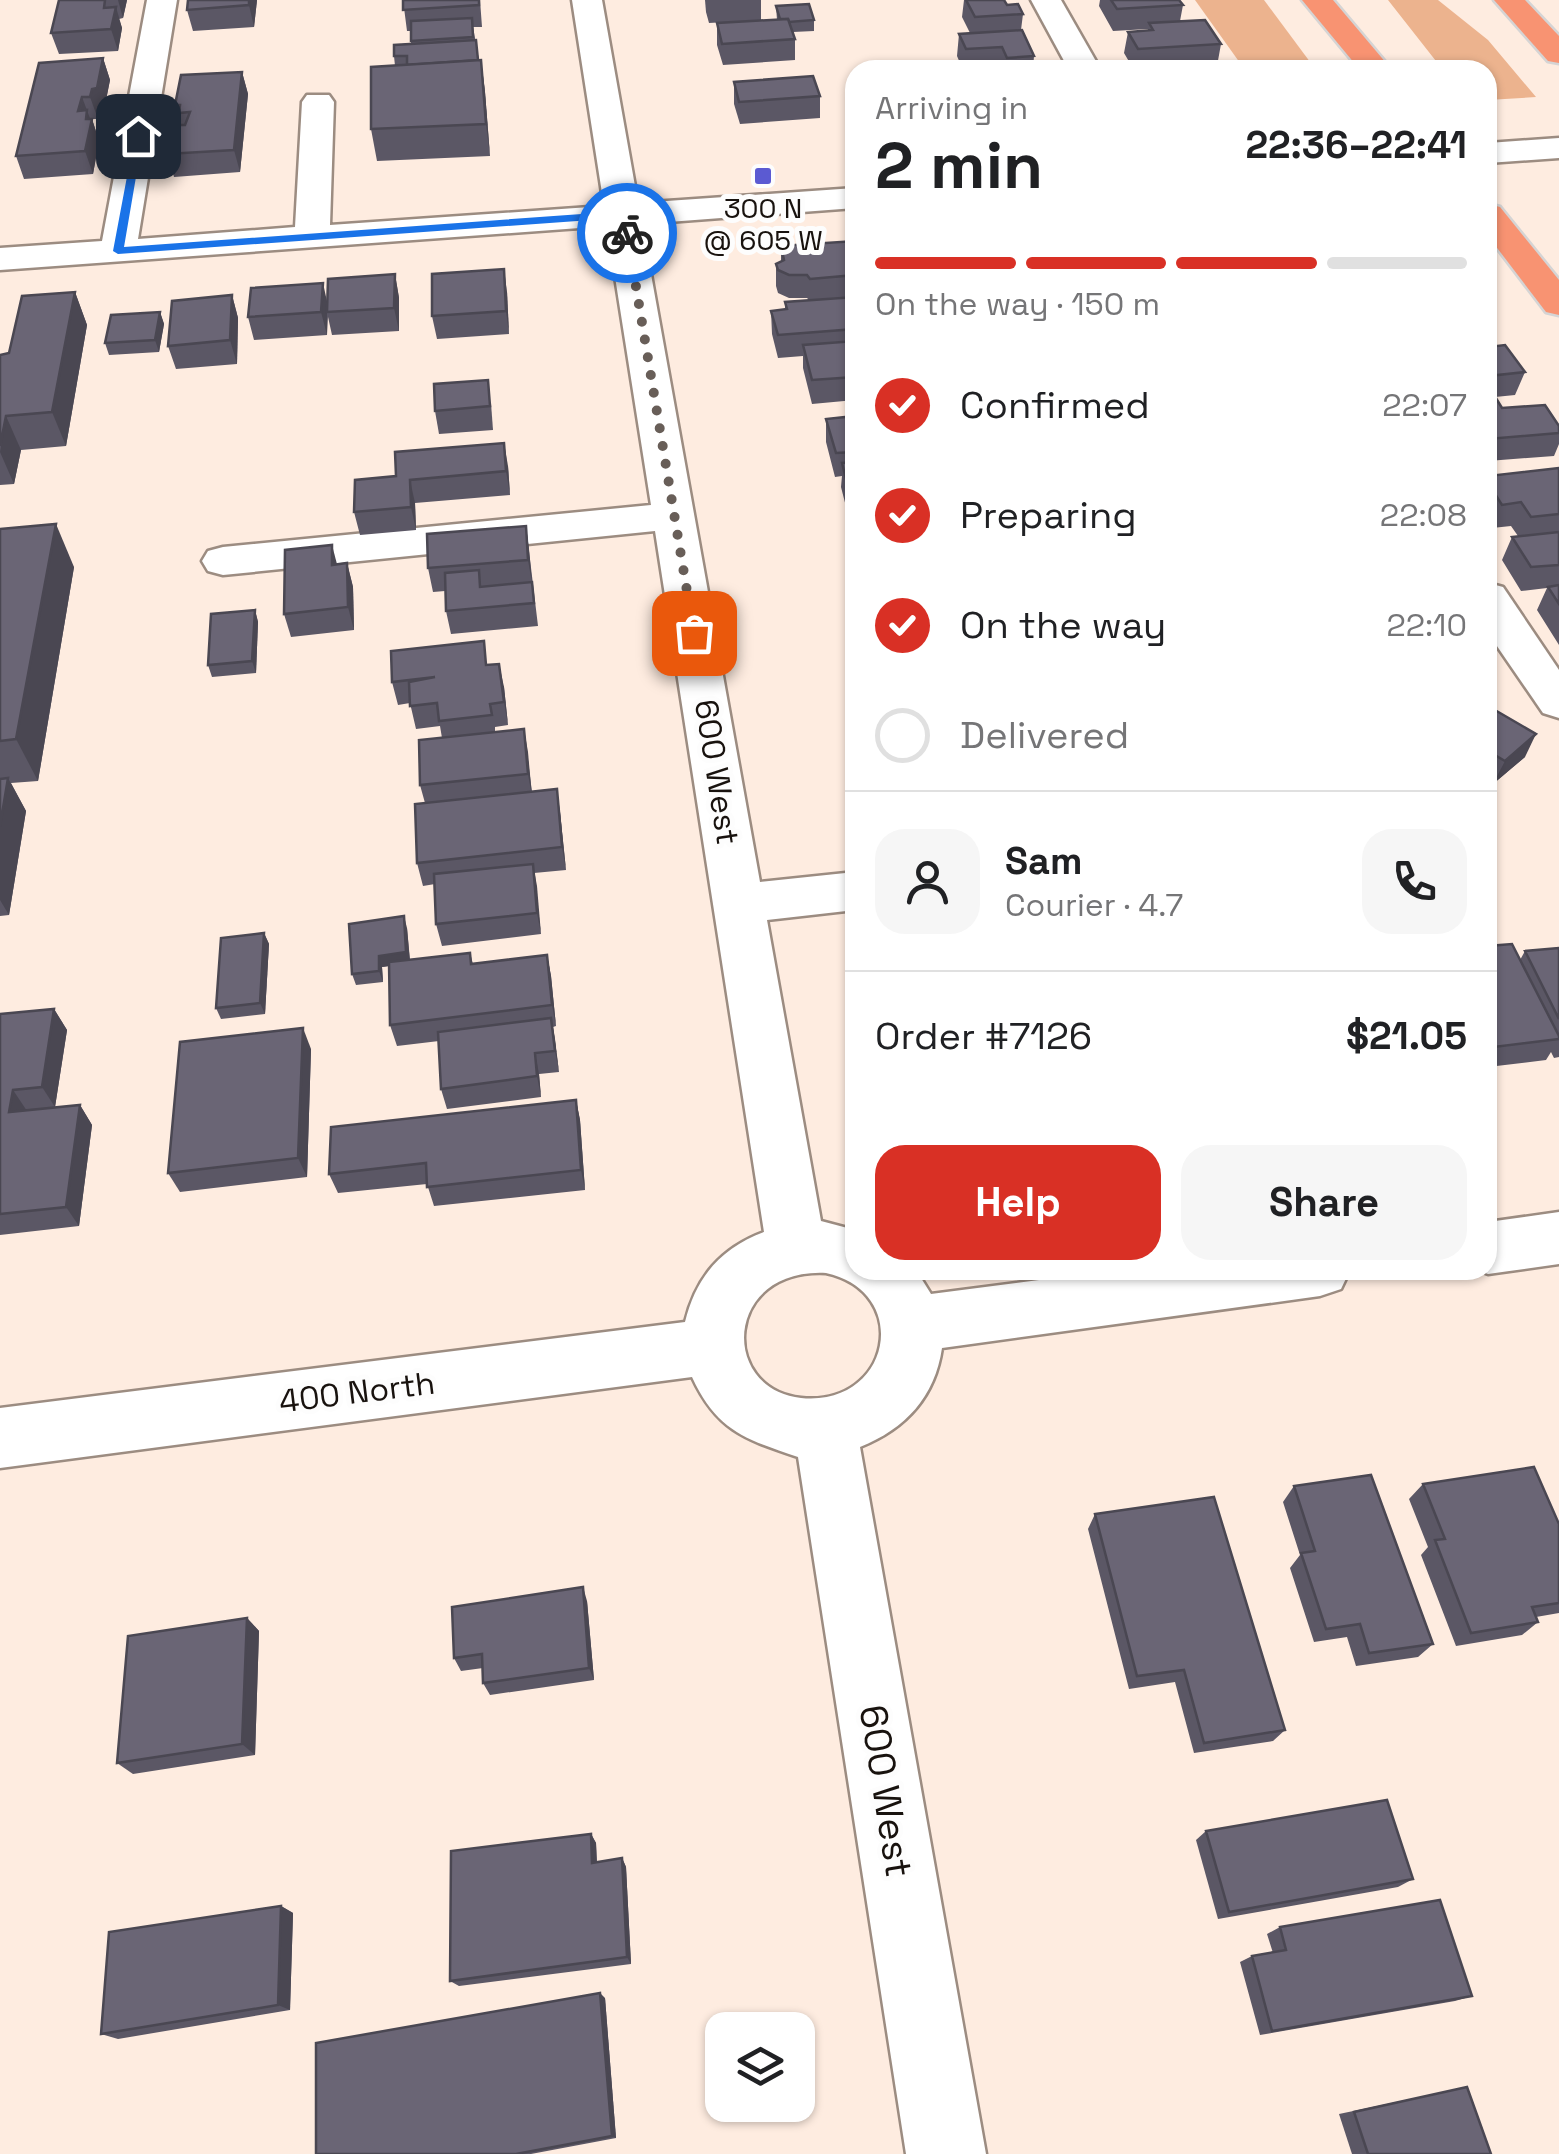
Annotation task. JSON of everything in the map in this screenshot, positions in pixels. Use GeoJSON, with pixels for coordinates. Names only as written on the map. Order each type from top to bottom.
{"type":"FeatureCollection","features":[{"type":"Feature","properties":{"kind":"highway"},"geometry":{"type":"LineString","coordinates":[[1317,0],[1368,60]]}},
{"type":"Feature","properties":{"kind":"highway"},"geometry":{"type":"LineString","coordinates":[[1509,0],[1559,54]]}},
{"type":"Feature","properties":{"kind":"highway"},"geometry":{"type":"LineString","coordinates":[[1497,225],[1559,304]]}},
{"type":"Feature","properties":{"kind":"street"},"geometry":{"type":"LineString","coordinates":[[118,251],[162,0]]}},
{"type":"Feature","properties":{"kind":"street","name":"600 West"},"geometry":{"type":"LineString","coordinates":[[587,0],[796,1248]]}},
{"type":"Feature","properties":{"kind":"street"},"geometry":{"type":"LineString","coordinates":[[1046,0],[1079,60]]}},
{"type":"Feature","properties":{"kind":"street"},"geometry":{"type":"LineString","coordinates":[[312,237],[318,102]]}},
{"type":"Feature","properties":{"kind":"street"},"geometry":{"type":"LineString","coordinates":[[1497,152],[1559,148]]}},
{"type":"Feature","properties":{"kind":"street"},"geometry":{"type":"LineString","coordinates":[[0,260],[845,199]]}},
{"type":"Feature","properties":{"kind":"street"},"geometry":{"type":"LineString","coordinates":[[222,562],[674,516]]}},
{"type":"Feature","properties":{"kind":"street"},"geometry":{"type":"LineString","coordinates":[[1497,612],[1523,655],[1559,702]]}},
{"type":"Feature","properties":{"kind":"street"},"geometry":{"type":"LineString","coordinates":[[739,904],[845,891]]}},
{"type":"Feature","properties":{"kind":"street"},"geometry":{"type":"LineString","coordinates":[[1497,1247],[1559,1238]]}},
{"type":"Feature","properties":{"kind":"street"},"geometry":{"type":"LineString","coordinates":[[845,1253],[822,1246],[772,1254],[751,1265],[720,1300],[713,1346],[718,1369],[749,1408],[798,1428],[825,1429],[875,1410],[894,1393],[914,1348],[912,1324],[904,1301],[886,1280]]}},
{"type":"Feature","properties":{"kind":"street"},"geometry":{"type":"LineString","coordinates":[[912,1324],[1244,1280]]}},
{"type":"Feature","properties":{"kind":"street","name":"400 North"},"geometry":{"type":"LineString","coordinates":[[0,1438],[713,1346]]}},
{"type":"Feature","properties":{"kind":"street","name":"600 West"},"geometry":{"type":"LineString","coordinates":[[825,1429],[946,2154]]}},
{"type":"Feature","properties":{"kind":"shaded area"},"geometry":{"type":"Polygon","coordinates":[[[1195,0],[1264,0],[1309,60],[1238,60],[1195,0]]]}},
{"type":"Feature","properties":{"kind":"shaded area"},"geometry":{"type":"Polygon","coordinates":[[[1388,0],[1438,0],[1488,40],[1536,97],[1497,99],[1497,60],[1435,60],[1388,0]]]}},
{"type":"Feature","properties":{"kind":"building"},"geometry":{"type":"Polygon","coordinates":[[[59,0],[105,0],[104,8],[116,7],[111,29],[51,33],[59,0]]]}},
{"type":"Feature","properties":{"kind":"building"},"geometry":{"type":"Polygon","coordinates":[[[188,0],[249,0],[249,5],[187,10],[188,0]]]}},
{"type":"Feature","properties":{"kind":"building"},"geometry":{"type":"Polygon","coordinates":[[[403,0],[479,0],[479,5],[403,10],[403,0]]]}},
{"type":"Feature","properties":{"kind":"building"},"geometry":{"type":"Polygon","coordinates":[[[966,0],[1004,0],[1007,5],[1018,4],[1023,14],[975,17],[966,0]]]}},
{"type":"Feature","properties":{"kind":"building"},"geometry":{"type":"Polygon","coordinates":[[[1111,0],[1179,0],[1183,5],[1117,9],[1111,0]]]}},
{"type":"Feature","properties":{"kind":"building"},"geometry":{"type":"Polygon","coordinates":[[[809,4],[814,20],[780,19],[776,6],[809,4]]]}},
{"type":"Feature","properties":{"kind":"building"},"geometry":{"type":"Polygon","coordinates":[[[472,18],[473,37],[411,41],[411,21],[472,18]]]}},
{"type":"Feature","properties":{"kind":"building"},"geometry":{"type":"Polygon","coordinates":[[[788,19],[795,39],[722,44],[717,23],[788,19]]]}},
{"type":"Feature","properties":{"kind":"building"},"geometry":{"type":"Polygon","coordinates":[[[1205,20],[1221,44],[1138,49],[1128,32],[1153,30],[1149,23],[1205,20]]]}},
{"type":"Feature","properties":{"kind":"building"},"geometry":{"type":"Polygon","coordinates":[[[1022,30],[1034,56],[1007,58],[1002,47],[966,49],[959,34],[1022,30]]]}},
{"type":"Feature","properties":{"kind":"building"},"geometry":{"type":"Polygon","coordinates":[[[476,40],[478,60],[407,65],[407,56],[394,56],[394,45],[476,40]]]}},
{"type":"Feature","properties":{"kind":"building"},"geometry":{"type":"Polygon","coordinates":[[[103,58],[97,88],[92,89],[90,97],[82,97],[78,111],[87,110],[86,119],[92,119],[85,151],[16,156],[39,63],[103,58]]]}},
{"type":"Feature","properties":{"kind":"building"},"geometry":{"type":"Polygon","coordinates":[[[481,60],[486,124],[371,129],[371,67],[481,60]]]}},
{"type":"Feature","properties":{"kind":"building"},"geometry":{"type":"Polygon","coordinates":[[[242,72],[234,150],[167,154],[170,135],[176,135],[178,125],[185,125],[190,112],[179,113],[180,105],[175,105],[181,75],[242,72]]]}},
{"type":"Feature","properties":{"kind":"building"},"geometry":{"type":"Polygon","coordinates":[[[813,76],[820,96],[739,102],[734,82],[813,76]]]}},
{"type":"Feature","properties":{"kind":"building"},"geometry":{"type":"Polygon","coordinates":[[[845,242],[845,276],[810,279],[807,275],[789,275],[778,270],[776,264],[784,260],[781,246],[845,242]]]}},
{"type":"Feature","properties":{"kind":"building"},"geometry":{"type":"Polygon","coordinates":[[[504,269],[506,311],[432,316],[432,274],[504,269]]]}},
{"type":"Feature","properties":{"kind":"building"},"geometry":{"type":"Polygon","coordinates":[[[395,274],[394,308],[327,312],[328,279],[395,274]]]}},
{"type":"Feature","properties":{"kind":"building"},"geometry":{"type":"Polygon","coordinates":[[[323,283],[321,312],[248,317],[251,288],[323,283]]]}},
{"type":"Feature","properties":{"kind":"building"},"geometry":{"type":"Polygon","coordinates":[[[75,292],[52,412],[6,416],[0,446],[0,355],[9,353],[22,296],[75,292]]]}},
{"type":"Feature","properties":{"kind":"building"},"geometry":{"type":"Polygon","coordinates":[[[232,295],[230,340],[168,346],[172,301],[232,295]]]}},
{"type":"Feature","properties":{"kind":"building"},"geometry":{"type":"Polygon","coordinates":[[[845,298],[845,330],[778,335],[771,311],[787,309],[785,302],[845,298]]]}},
{"type":"Feature","properties":{"kind":"building"},"geometry":{"type":"Polygon","coordinates":[[[160,312],[155,340],[105,343],[111,315],[160,312]]]}},
{"type":"Feature","properties":{"kind":"building"},"geometry":{"type":"Polygon","coordinates":[[[845,342],[845,378],[812,380],[803,345],[845,342]]]}},
{"type":"Feature","properties":{"kind":"building"},"geometry":{"type":"Polygon","coordinates":[[[1505,345],[1525,372],[1497,375],[1497,346],[1505,345]]]}},
{"type":"Feature","properties":{"kind":"building"},"geometry":{"type":"Polygon","coordinates":[[[488,380],[490,406],[435,411],[434,384],[488,380]]]}},
{"type":"Feature","properties":{"kind":"building"},"geometry":{"type":"Polygon","coordinates":[[[1497,400],[1502,408],[1545,405],[1559,426],[1559,433],[1497,438],[1497,400]]]}},
{"type":"Feature","properties":{"kind":"building"},"geometry":{"type":"Polygon","coordinates":[[[845,417],[845,453],[836,453],[826,419],[845,417]]]}},
{"type":"Feature","properties":{"kind":"building"},"geometry":{"type":"Polygon","coordinates":[[[504,443],[506,471],[410,480],[411,507],[354,512],[355,480],[396,476],[395,452],[504,443]]]}},
{"type":"Feature","properties":{"kind":"building"},"geometry":{"type":"Polygon","coordinates":[[[1559,468],[1559,514],[1531,517],[1521,502],[1502,505],[1497,497],[1497,475],[1559,468]]]}},
{"type":"Feature","properties":{"kind":"building"},"geometry":{"type":"Polygon","coordinates":[[[56,524],[16,739],[0,741],[0,529],[56,524]]]}},
{"type":"Feature","properties":{"kind":"building"},"geometry":{"type":"Polygon","coordinates":[[[526,526],[528,560],[428,568],[427,534],[526,526]]]}},
{"type":"Feature","properties":{"kind":"building"},"geometry":{"type":"Polygon","coordinates":[[[1559,532],[1559,565],[1531,567],[1512,537],[1559,532]]]}},
{"type":"Feature","properties":{"kind":"building"},"geometry":{"type":"Polygon","coordinates":[[[332,545],[332,565],[347,563],[348,607],[284,614],[285,550],[332,545]]]}},
{"type":"Feature","properties":{"kind":"building"},"geometry":{"type":"Polygon","coordinates":[[[479,570],[480,587],[532,582],[534,603],[446,611],[445,573],[479,570]]]}},
{"type":"Feature","properties":{"kind":"building"},"geometry":{"type":"Polygon","coordinates":[[[1559,585],[1559,604],[1548,587],[1559,585]]]}},
{"type":"Feature","properties":{"kind":"building"},"geometry":{"type":"Polygon","coordinates":[[[255,610],[252,661],[208,665],[211,614],[255,610]]]}},
{"type":"Feature","properties":{"kind":"building"},"geometry":{"type":"Polygon","coordinates":[[[484,641],[486,665],[499,664],[504,702],[490,704],[492,715],[439,721],[437,703],[410,706],[409,682],[435,677],[392,682],[391,651],[484,641]]]}},
{"type":"Feature","properties":{"kind":"building"},"geometry":{"type":"Polygon","coordinates":[[[1497,711],[1536,734],[1505,761],[1497,756],[1497,711]]]}},
{"type":"Feature","properties":{"kind":"building"},"geometry":{"type":"Polygon","coordinates":[[[524,729],[528,774],[420,785],[419,740],[524,729]]]}},
{"type":"Feature","properties":{"kind":"building"},"geometry":{"type":"Polygon","coordinates":[[[8,778],[0,826],[0,779],[8,778]]]}},
{"type":"Feature","properties":{"kind":"building"},"geometry":{"type":"Polygon","coordinates":[[[557,789],[562,847],[417,863],[415,804],[557,789]]]}},
{"type":"Feature","properties":{"kind":"building"},"geometry":{"type":"Polygon","coordinates":[[[533,864],[537,913],[436,924],[434,874],[533,864]]]}},
{"type":"Feature","properties":{"kind":"building"},"geometry":{"type":"Polygon","coordinates":[[[404,916],[406,952],[379,956],[379,971],[352,974],[349,924],[404,916]]]}},
{"type":"Feature","properties":{"kind":"building"},"geometry":{"type":"Polygon","coordinates":[[[264,933],[260,1003],[216,1008],[221,938],[264,933]]]}},
{"type":"Feature","properties":{"kind":"building"},"geometry":{"type":"Polygon","coordinates":[[[1512,944],[1559,1039],[1497,1047],[1497,945],[1512,944]]]}},
{"type":"Feature","properties":{"kind":"building"},"geometry":{"type":"Polygon","coordinates":[[[1559,948],[1559,1019],[1525,951],[1559,948]]]}},
{"type":"Feature","properties":{"kind":"building"},"geometry":{"type":"Polygon","coordinates":[[[470,953],[471,964],[547,955],[552,1005],[390,1025],[389,962],[470,953]]]}},
{"type":"Feature","properties":{"kind":"building"},"geometry":{"type":"Polygon","coordinates":[[[54,1009],[42,1087],[13,1090],[9,1112],[80,1105],[66,1207],[0,1214],[0,1014],[54,1009]]]}},
{"type":"Feature","properties":{"kind":"building"},"geometry":{"type":"Polygon","coordinates":[[[551,1018],[555,1051],[535,1053],[537,1076],[441,1089],[438,1032],[551,1018]]]}},
{"type":"Feature","properties":{"kind":"building"},"geometry":{"type":"Polygon","coordinates":[[[303,1028],[298,1158],[168,1173],[180,1042],[303,1028]]]}},
{"type":"Feature","properties":{"kind":"building"},"geometry":{"type":"Polygon","coordinates":[[[576,1100],[581,1170],[427,1187],[426,1163],[329,1174],[331,1127],[576,1100]]]}},
{"type":"Feature","properties":{"kind":"building"},"geometry":{"type":"Polygon","coordinates":[[[1534,1467],[1559,1524],[1559,1603],[1532,1607],[1538,1622],[1471,1633],[1435,1540],[1445,1539],[1423,1484],[1534,1467]]]}},
{"type":"Feature","properties":{"kind":"building"},"geometry":{"type":"Polygon","coordinates":[[[1371,1475],[1433,1644],[1369,1653],[1360,1624],[1326,1629],[1301,1553],[1315,1551],[1294,1486],[1371,1475]]]}},
{"type":"Feature","properties":{"kind":"building"},"geometry":{"type":"Polygon","coordinates":[[[1214,1497],[1285,1730],[1204,1743],[1184,1670],[1137,1676],[1095,1514],[1214,1497]]]}},
{"type":"Feature","properties":{"kind":"building"},"geometry":{"type":"Polygon","coordinates":[[[583,1587],[589,1668],[483,1683],[482,1654],[454,1658],[452,1607],[583,1587]]]}},
{"type":"Feature","properties":{"kind":"building"},"geometry":{"type":"Polygon","coordinates":[[[247,1618],[242,1744],[117,1763],[128,1636],[247,1618]]]}},
{"type":"Feature","properties":{"kind":"building"},"geometry":{"type":"Polygon","coordinates":[[[1387,1800],[1413,1879],[1229,1912],[1206,1831],[1387,1800]]]}},
{"type":"Feature","properties":{"kind":"building"},"geometry":{"type":"Polygon","coordinates":[[[591,1834],[592,1863],[622,1858],[627,1957],[450,1981],[451,1851],[591,1834]]]}},
{"type":"Feature","properties":{"kind":"building"},"geometry":{"type":"Polygon","coordinates":[[[1440,1900],[1472,1996],[1272,2031],[1252,1956],[1286,1950],[1280,1927],[1440,1900]]]}},
{"type":"Feature","properties":{"kind":"building"},"geometry":{"type":"Polygon","coordinates":[[[281,1906],[278,2005],[101,2034],[109,1932],[281,1906]]]}},
{"type":"Feature","properties":{"kind":"building"},"geometry":{"type":"Polygon","coordinates":[[[600,1993],[612,2136],[516,2154],[316,2154],[316,2043],[600,1993]]]}},
{"type":"Feature","properties":{"kind":"building"},"geometry":{"type":"Polygon","coordinates":[[[1467,2087],[1491,2154],[1368,2154],[1354,2112],[1467,2087]]]}},
{"type":"Feature","properties":{"kind":"way so far"},"geometry":{"type":"LineString","coordinates":[[627,233],[694,633]]}},
{"type":"Feature","properties":{"kind":"place","name":"300 N @ 605 W"},"geometry":{"type":"Point","coordinates":[763,176]}},
{"type":"Feature","properties":{"kind":"route"},"geometry":{"type":"LineString","coordinates":[[138,136],[118,251],[624,214],[627,233]]}}]}
